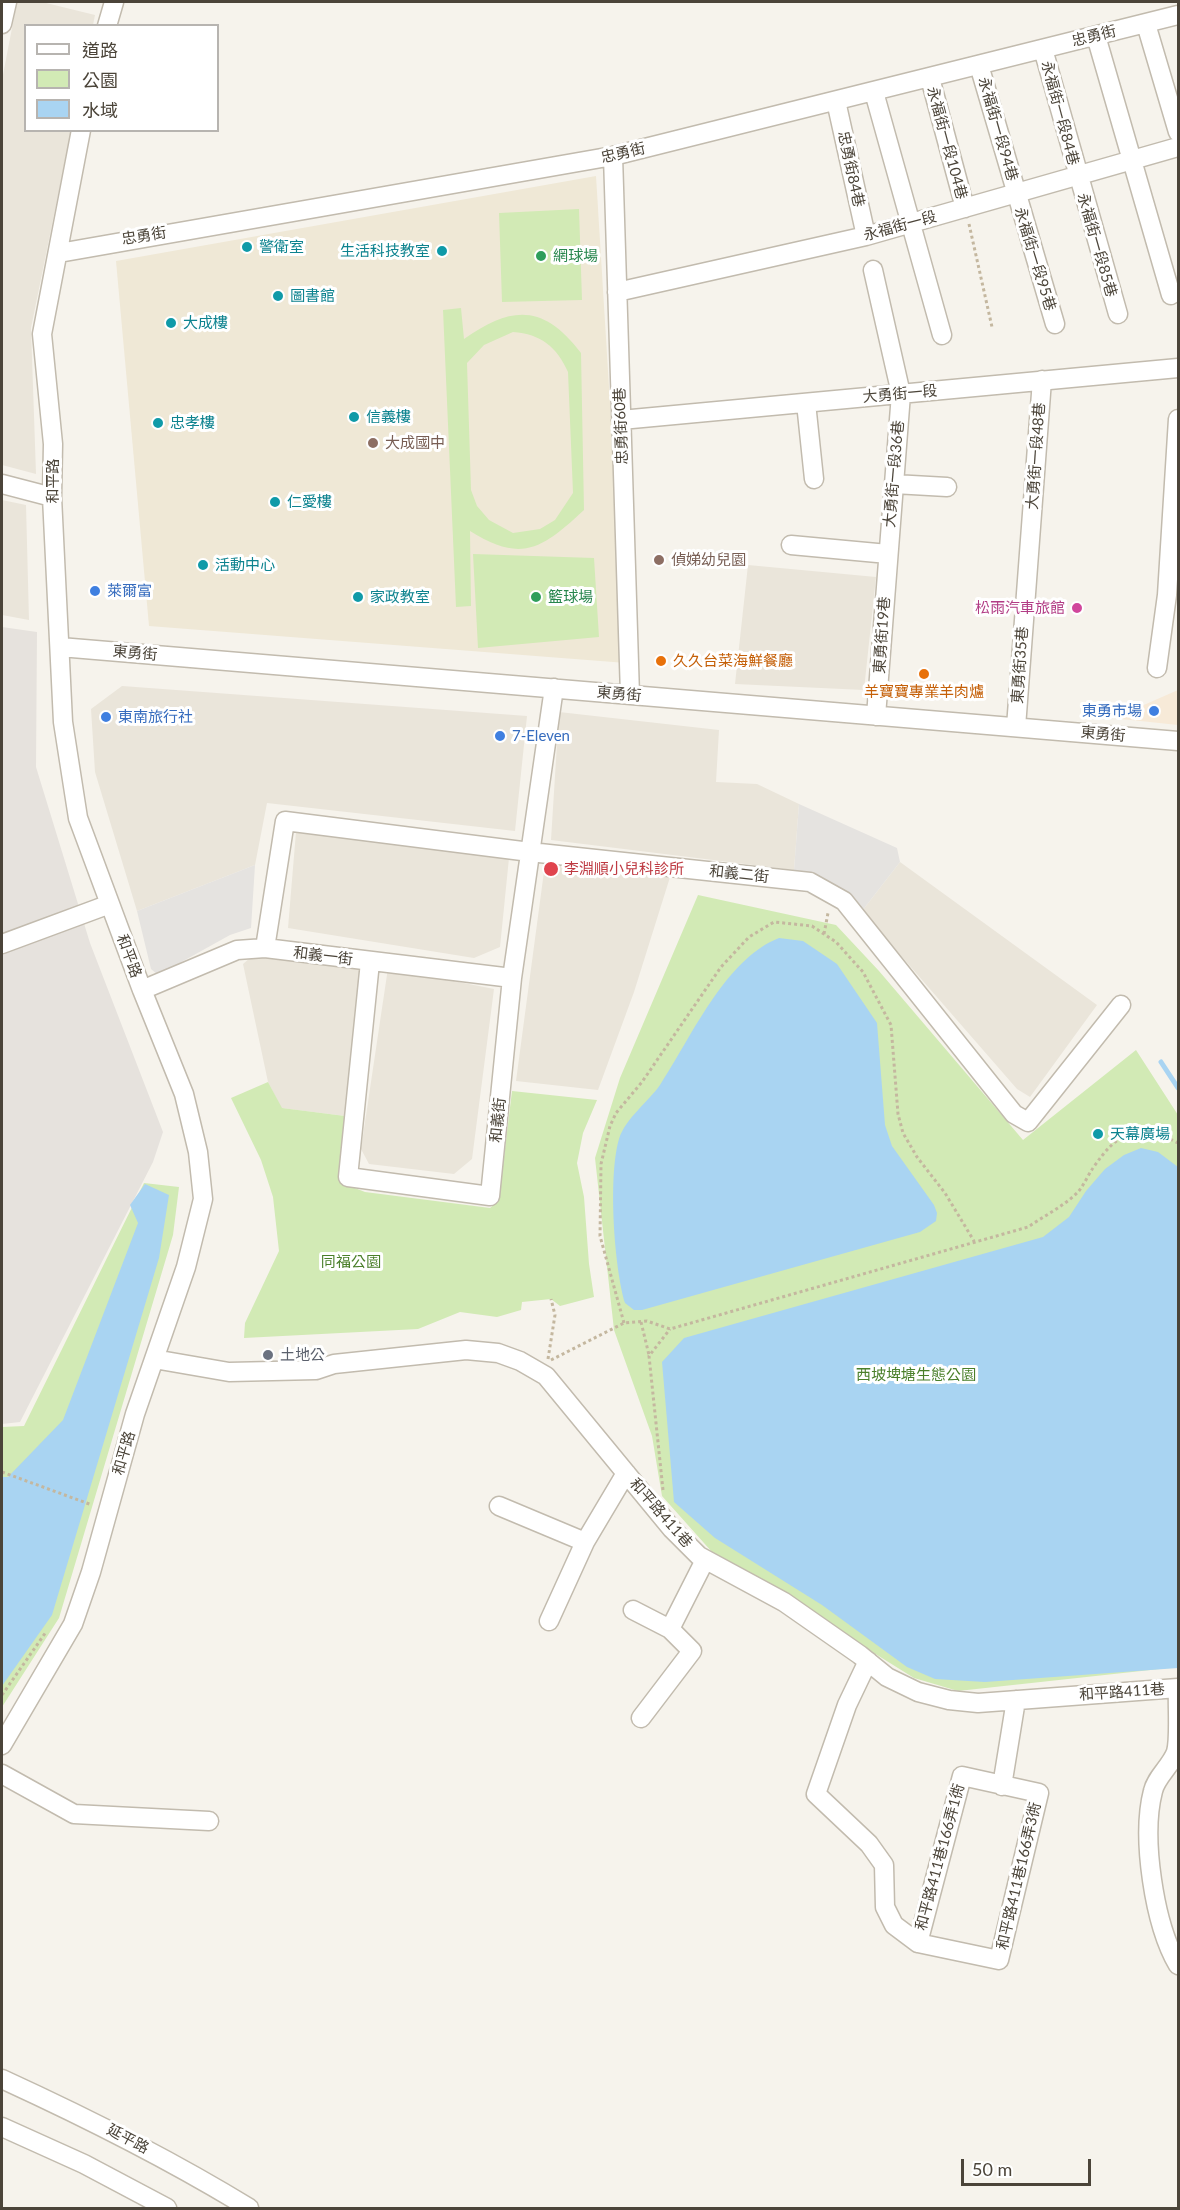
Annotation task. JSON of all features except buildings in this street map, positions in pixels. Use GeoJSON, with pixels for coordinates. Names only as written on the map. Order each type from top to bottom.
{"type":"FeatureCollection","features":[{"type":"Feature","properties":{"kind":"street"},"geometry":{"type":"LineString","coordinates":[[2,24],[7,2]]}},
{"type":"Feature","properties":{"kind":"street"},"geometry":{"type":"LineString","coordinates":[[108,24],[114,2]]}},
{"type":"Feature","properties":{"kind":"street","name":"忠勇街"},"geometry":{"type":"LineString","coordinates":[[59,253],[613,156],[1179,15]]}},
{"type":"Feature","properties":{"kind":"street"},"geometry":{"type":"LineString","coordinates":[[1146,24],[1179,132]]}},
{"type":"Feature","properties":{"kind":"street"},"geometry":{"type":"LineString","coordinates":[[1096,36],[1171,295]]}},
{"type":"Feature","properties":{"kind":"street","name":"永福街一段84巷"},"geometry":{"type":"LineString","coordinates":[[1043,49],[1077,176]]}},
{"type":"Feature","properties":{"kind":"street","name":"永福街一段94巷"},"geometry":{"type":"LineString","coordinates":[[979,65],[1016,193]]}},
{"type":"Feature","properties":{"kind":"street","name":"永福街一段104巷"},"geometry":{"type":"LineString","coordinates":[[930,78],[965,208]]}},
{"type":"Feature","properties":{"kind":"street"},"geometry":{"type":"LineString","coordinates":[[874,92],[942,335]]}},
{"type":"Feature","properties":{"kind":"street","name":"忠勇街84巷"},"geometry":{"type":"LineString","coordinates":[[836,101],[866,236]]}},
{"type":"Feature","properties":{"kind":"street","name":"和平路"},"geometry":{"type":"LineString","coordinates":[[2,1745],[73,1624],[100,1508],[186,1267],[203,1199],[198,1152],[184,1094],[142,990],[78,818],[63,722],[52,497],[53,444],[42,334],[81,132]]}},
{"type":"Feature","properties":{"kind":"street","name":"永福街一段"},"geometry":{"type":"LineString","coordinates":[[617,292],[866,236],[1179,147]]}},
{"type":"Feature","properties":{"kind":"street","name":"忠勇街60巷"},"geometry":{"type":"LineString","coordinates":[[613,156],[630,695]]}},
{"type":"Feature","properties":{"kind":"street","name":"永福街一段85巷"},"geometry":{"type":"LineString","coordinates":[[1077,176],[1118,314]]}},
{"type":"Feature","properties":{"kind":"street","name":"永福街一段95巷"},"geometry":{"type":"LineString","coordinates":[[1016,193],[1055,324]]}},
{"type":"Feature","properties":{"kind":"street","name":"大勇街一段36巷"},"geometry":{"type":"LineString","coordinates":[[873,270],[901,394],[888,554]]}},
{"type":"Feature","properties":{"kind":"street","name":"大勇街一段"},"geometry":{"type":"LineString","coordinates":[[621,420],[1179,368]]}},
{"type":"Feature","properties":{"kind":"street","name":"大勇街一段48巷"},"geometry":{"type":"LineString","coordinates":[[1030,531],[1042,381]]}},
{"type":"Feature","properties":{"kind":"street"},"geometry":{"type":"LineString","coordinates":[[806,403],[814,479]]}},
{"type":"Feature","properties":{"kind":"street"},"geometry":{"type":"LineString","coordinates":[[1157,668],[1167,595],[1179,419]]}},
{"type":"Feature","properties":{"kind":"street"},"geometry":{"type":"LineString","coordinates":[[2,484],[52,497]]}},
{"type":"Feature","properties":{"kind":"street"},"geometry":{"type":"LineString","coordinates":[[894,484],[947,487]]}},
{"type":"Feature","properties":{"kind":"street","name":"東勇街35巷"},"geometry":{"type":"LineString","coordinates":[[1016,727],[1030,531]]}},
{"type":"Feature","properties":{"kind":"street"},"geometry":{"type":"LineString","coordinates":[[791,545],[888,554]]}},
{"type":"Feature","properties":{"kind":"street","name":"東勇街19巷"},"geometry":{"type":"LineString","coordinates":[[876,716],[888,554]]}},
{"type":"Feature","properties":{"kind":"street","name":"東勇街"},"geometry":{"type":"LineString","coordinates":[[60,647],[1179,741]]}},
{"type":"Feature","properties":{"kind":"street","name":"和義街"},"geometry":{"type":"LineString","coordinates":[[370,962],[348,1177],[490,1196],[512,978],[554,688]]}},
{"type":"Feature","properties":{"kind":"street","name":"和義二街"},"geometry":{"type":"LineString","coordinates":[[265,948],[285,821],[530,852],[810,882],[844,901],[1014,1114],[1028,1122],[1121,1005]]}},
{"type":"Feature","properties":{"kind":"street"},"geometry":{"type":"LineString","coordinates":[[2,944],[110,904]]}},
{"type":"Feature","properties":{"kind":"street","name":"和義一街"},"geometry":{"type":"LineString","coordinates":[[142,990],[237,950],[265,948],[512,978]]}},
{"type":"Feature","properties":{"kind":"street","name":"和平路411巷"},"geometry":{"type":"LineString","coordinates":[[154,1359],[229,1372],[316,1370],[334,1364],[466,1350],[498,1353],[520,1361],[546,1376],[672,1528],[705,1560],[784,1602],[887,1677],[918,1692],[949,1700],[978,1703],[1178,1688]]}},
{"type":"Feature","properties":{"kind":"street"},"geometry":{"type":"LineString","coordinates":[[549,1621],[585,1542],[626,1473]]}},
{"type":"Feature","properties":{"kind":"street"},"geometry":{"type":"LineString","coordinates":[[499,1506],[585,1542]]}},
{"type":"Feature","properties":{"kind":"street"},"geometry":{"type":"LineString","coordinates":[[670,1629],[705,1560]]}},
{"type":"Feature","properties":{"kind":"street"},"geometry":{"type":"LineString","coordinates":[[633,1610],[670,1629],[692,1651],[673,1680],[641,1718]]}},
{"type":"Feature","properties":{"kind":"street"},"geometry":{"type":"LineString","coordinates":[[868,1661],[847,1705],[816,1794],[874,1851],[884,1865],[885,1907],[894,1925],[918,1943]]}},
{"type":"Feature","properties":{"kind":"street"},"geometry":{"type":"LineString","coordinates":[[1178,1688],[1177,1751],[1153,1789],[1147,1826],[1163,1926],[1169,1948],[1179,1965]]}},
{"type":"Feature","properties":{"kind":"street"},"geometry":{"type":"LineString","coordinates":[[1002,1786],[1017,1700]]}},
{"type":"Feature","properties":{"kind":"street"},"geometry":{"type":"LineString","coordinates":[[2,1774],[74,1814],[209,1821]]}},
{"type":"Feature","properties":{"kind":"street","name":"和平路411巷166弄1衖"},"geometry":{"type":"LineString","coordinates":[[918,1943],[962,1776],[1002,1786]]}},
{"type":"Feature","properties":{"kind":"street","name":"和平路411巷166弄3衖"},"geometry":{"type":"LineString","coordinates":[[918,1943],[999,1960],[1039,1793],[1002,1786]]}},
{"type":"Feature","properties":{"kind":"street","name":"延平路"},"geometry":{"type":"LineString","coordinates":[[2,2079],[99,2123],[249,2208]]}},
{"type":"Feature","properties":{"kind":"street"},"geometry":{"type":"LineString","coordinates":[[2,2127],[84,2164],[167,2208]]}},
{"type":"Feature","properties":{"kind":"path"},"geometry":{"type":"LineString","coordinates":[[965,208],[992,327]]}},
{"type":"Feature","properties":{"kind":"path"},"geometry":{"type":"LineString","coordinates":[[624,1323],[600,1236],[601,1164],[610,1126],[616,1113],[642,1082],[721,967],[749,937],[774,922],[812,926],[836,942],[863,972],[891,1025],[898,1114],[903,1133],[917,1157],[945,1193],[974,1241]]}},
{"type":"Feature","properties":{"kind":"path"},"geometry":{"type":"LineString","coordinates":[[520,1361],[548,1362],[624,1323],[641,1322],[670,1329],[1028,1227],[1078,1191],[1095,1165],[1121,1136],[1140,1130],[1160,1133],[1179,1143]]}},
{"type":"Feature","properties":{"kind":"path"},"geometry":{"type":"LineString","coordinates":[[548,1362],[555,1316],[551,1299]]}},
{"type":"Feature","properties":{"kind":"path"},"geometry":{"type":"LineString","coordinates":[[641,1322],[649,1356],[665,1501]]}},
{"type":"Feature","properties":{"kind":"path"},"geometry":{"type":"LineString","coordinates":[[649,1356],[670,1329]]}},
{"type":"Feature","properties":{"kind":"path"},"geometry":{"type":"LineString","coordinates":[[2,1472],[100,1508]]}},
{"type":"Feature","properties":{"kind":"path"},"geometry":{"type":"LineString","coordinates":[[88,1516],[100,1508]]}},
{"type":"Feature","properties":{"kind":"path"},"geometry":{"type":"LineString","coordinates":[[2,1695],[50,1626]]}},
{"type":"Feature","properties":{"kind":"shaded area"},"geometry":{"type":"Polygon","coordinates":[[[17,2],[42,2],[95,15],[93,24],[24,24],[24,132],[71,132],[31,328],[36,474],[2,465],[2,80],[17,2]]]}},
{"type":"Feature","properties":{"kind":"shaded area","name":"大成國中"},"geometry":{"type":"Polygon","coordinates":[[[596,176],[626,663],[149,626],[116,261],[596,176]]]}},
{"type":"Feature","properties":{"kind":"shaded area"},"geometry":{"type":"Polygon","coordinates":[[[2,500],[26,505],[29,620],[2,615],[2,500]]]}},
{"type":"Feature","properties":{"kind":"shaded area"},"geometry":{"type":"Polygon","coordinates":[[[748,565],[876,577],[864,690],[735,684],[748,565]]]}},
{"type":"Feature","properties":{"kind":"shaded area"},"geometry":{"type":"Polygon","coordinates":[[[2,627],[37,632],[36,767],[90,943],[163,1132],[153,1162],[20,1422],[2,1424],[2,627]]]}},
{"type":"Feature","properties":{"kind":"shaded area"},"geometry":{"type":"Polygon","coordinates":[[[122,686],[527,716],[515,831],[267,803],[255,865],[137,911],[95,772],[91,709],[122,686]]]}},
{"type":"Feature","properties":{"kind":"shaded area","name":"東勇市場"},"geometry":{"type":"Polygon","coordinates":[[[1178,690],[1178,725],[1112,718],[1146,704],[1178,690]]]}},
{"type":"Feature","properties":{"kind":"shaded area"},"geometry":{"type":"Polygon","coordinates":[[[559,712],[719,730],[716,782],[757,784],[799,804],[794,870],[551,840],[559,712]]]}},
{"type":"Feature","properties":{"kind":"shaded area"},"geometry":{"type":"Polygon","coordinates":[[[799,804],[897,848],[900,862],[862,911],[814,876],[794,870],[799,804]]]}},
{"type":"Feature","properties":{"kind":"shaded area"},"geometry":{"type":"Polygon","coordinates":[[[296,832],[509,858],[500,947],[474,958],[288,928],[296,832]]]}},
{"type":"Feature","properties":{"kind":"shaded area"},"geometry":{"type":"Polygon","coordinates":[[[900,862],[1097,1005],[1030,1097],[1017,1089],[862,911],[900,862]]]}},
{"type":"Feature","properties":{"kind":"shaded area"},"geometry":{"type":"Polygon","coordinates":[[[545,864],[671,874],[634,992],[598,1090],[516,1081],[545,864]]]}},
{"type":"Feature","properties":{"kind":"shaded area"},"geometry":{"type":"Polygon","coordinates":[[[255,865],[251,928],[230,935],[158,975],[151,969],[137,911],[255,865]]]}},
{"type":"Feature","properties":{"kind":"shaded area"},"geometry":{"type":"Polygon","coordinates":[[[263,947],[361,962],[345,1116],[281,1108],[268,1082],[243,964],[263,947]]]}},
{"type":"Feature","properties":{"kind":"shaded area"},"geometry":{"type":"Polygon","coordinates":[[[388,968],[494,989],[472,1159],[454,1174],[369,1164],[361,1149],[388,968]]]}},
{"type":"Feature","properties":{"kind":"green space","name":"網球場"},"geometry":{"type":"Polygon","coordinates":[[[579,209],[582,300],[502,302],[499,213],[579,209]]]}},
{"type":"Feature","properties":{"kind":"green space"},"geometry":{"type":"Polygon","coordinates":[[[461,308],[464,339],[497,320],[527,315],[554,325],[581,353],[584,510],[556,534],[531,547],[518,549],[504,547],[470,531],[471,606],[456,607],[443,310],[461,308]],[[513,332],[484,345],[467,363],[471,490],[477,506],[489,520],[513,533],[540,529],[555,520],[573,493],[568,372],[559,355],[547,343],[523,333],[513,332]]]}},
{"type":"Feature","properties":{"kind":"green space","name":"籃球場"},"geometry":{"type":"Polygon","coordinates":[[[473,554],[594,558],[599,637],[478,648],[473,554]]]}},
{"type":"Feature","properties":{"kind":"green space","name":"西坡埤塘生態公園"},"geometry":{"type":"Polygon","coordinates":[[[698,895],[836,925],[879,971],[1023,1140],[1136,1050],[1178,1115],[1178,1667],[958,1691],[914,1678],[712,1552],[662,1496],[652,1436],[614,1330],[595,1158],[620,1078],[698,895]]]}},
{"type":"Feature","properties":{"kind":"green space","name":"同福公園"},"geometry":{"type":"Polygon","coordinates":[[[268,1082],[282,1108],[345,1116],[340,1160],[342,1183],[365,1192],[490,1208],[497,1202],[500,1190],[512,1091],[597,1100],[583,1133],[577,1163],[584,1197],[594,1297],[560,1306],[551,1299],[522,1302],[521,1310],[497,1317],[460,1312],[418,1329],[244,1338],[245,1323],[279,1251],[273,1197],[261,1160],[231,1098],[268,1082]]]}},
{"type":"Feature","properties":{"kind":"green space"},"geometry":{"type":"Polygon","coordinates":[[[144,1183],[179,1187],[173,1235],[59,1618],[2,1707],[2,1427],[24,1426],[144,1183]]]}},
{"type":"Feature","properties":{"kind":"water"},"geometry":{"type":"Polygon","coordinates":[[[779,938],[803,941],[837,964],[877,1023],[885,1125],[892,1146],[934,1205],[937,1213],[936,1221],[920,1232],[642,1310],[634,1310],[625,1303],[615,1245],[613,1197],[619,1139],[631,1118],[660,1085],[697,1023],[726,981],[760,948],[779,938]]]}},
{"type":"Feature","properties":{"kind":"water"},"geometry":{"type":"Polygon","coordinates":[[[1141,1148],[1158,1152],[1178,1167],[1178,1668],[985,1682],[935,1679],[907,1667],[822,1605],[715,1538],[674,1502],[662,1362],[684,1338],[1043,1237],[1069,1217],[1086,1191],[1105,1169],[1124,1155],[1141,1148]]]}},
{"type":"Feature","properties":{"kind":"water"},"geometry":{"type":"Polygon","coordinates":[[[145,1184],[169,1195],[159,1258],[52,1615],[2,1686],[2,1477],[8,1477],[63,1420],[138,1223],[130,1205],[145,1184]]]}},
{"type":"Feature","properties":{"kind":"waterway"},"geometry":{"type":"LineString","coordinates":[[1161,1062],[1178,1088]]}},
{"type":"Feature","properties":{"kind":"place","name":"警衛室"},"geometry":{"type":"Point","coordinates":[247,247]}},
{"type":"Feature","properties":{"kind":"place","name":"生活科技教室"},"geometry":{"type":"Point","coordinates":[442,251]}},
{"type":"Feature","properties":{"kind":"place","name":"網球場"},"geometry":{"type":"Point","coordinates":[541,256]}},
{"type":"Feature","properties":{"kind":"place","name":"圖書館"},"geometry":{"type":"Point","coordinates":[278,296]}},
{"type":"Feature","properties":{"kind":"place","name":"大成樓"},"geometry":{"type":"Point","coordinates":[171,323]}},
{"type":"Feature","properties":{"kind":"place","name":"信義樓"},"geometry":{"type":"Point","coordinates":[354,417]}},
{"type":"Feature","properties":{"kind":"place","name":"忠孝樓"},"geometry":{"type":"Point","coordinates":[158,423]}},
{"type":"Feature","properties":{"kind":"place","name":"大成國中"},"geometry":{"type":"Point","coordinates":[373,443]}},
{"type":"Feature","properties":{"kind":"place","name":"仁愛樓"},"geometry":{"type":"Point","coordinates":[275,502]}},
{"type":"Feature","properties":{"kind":"place","name":"偵娣幼兒園"},"geometry":{"type":"Point","coordinates":[659,560]}},
{"type":"Feature","properties":{"kind":"place","name":"活動中心"},"geometry":{"type":"Point","coordinates":[203,565]}},
{"type":"Feature","properties":{"kind":"place","name":"萊爾富"},"geometry":{"type":"Point","coordinates":[95,591]}},
{"type":"Feature","properties":{"kind":"place","name":"家政教室"},"geometry":{"type":"Point","coordinates":[358,597]}},
{"type":"Feature","properties":{"kind":"place","name":"籃球場"},"geometry":{"type":"Point","coordinates":[536,597]}},
{"type":"Feature","properties":{"kind":"place","name":"松雨汽車旅館"},"geometry":{"type":"Point","coordinates":[1077,608]}},
{"type":"Feature","properties":{"kind":"place","name":"久久台菜海鮮餐廳"},"geometry":{"type":"Point","coordinates":[661,661]}},
{"type":"Feature","properties":{"kind":"place","name":"羊寶寶專業羊肉爐"},"geometry":{"type":"Point","coordinates":[924,674]}},
{"type":"Feature","properties":{"kind":"place","name":"東勇市場"},"geometry":{"type":"Point","coordinates":[1154,711]}},
{"type":"Feature","properties":{"kind":"place","name":"東南旅行社"},"geometry":{"type":"Point","coordinates":[106,717]}},
{"type":"Feature","properties":{"kind":"place","name":"7-Eleven"},"geometry":{"type":"Point","coordinates":[500,736]}},
{"type":"Feature","properties":{"kind":"place","name":"李淵順小兒科診所"},"geometry":{"type":"Point","coordinates":[551,869]}},
{"type":"Feature","properties":{"kind":"place","name":"天幕廣場"},"geometry":{"type":"Point","coordinates":[1098,1134]}},
{"type":"Feature","properties":{"kind":"place","name":"土地公"},"geometry":{"type":"Point","coordinates":[268,1355]}}]}
